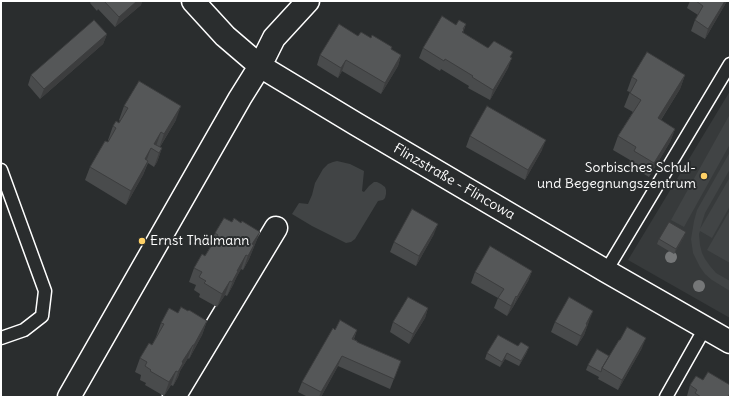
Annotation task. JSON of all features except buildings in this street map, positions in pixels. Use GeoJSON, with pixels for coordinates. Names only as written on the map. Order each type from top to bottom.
{"type":"FeatureCollection","features":[{"type":"Feature","properties":{"kind":"street","name":"Flinzstraße - Flincowa"},"geometry":{"type":"LineString","coordinates":[[193,1],[225,36],[260,66],[606,271],[730,342]]}},
{"type":"Feature","properties":{"kind":"street"},"geometry":{"type":"LineString","coordinates":[[70,397],[260,66],[274,38],[308,1]]}},
{"type":"Feature","properties":{"kind":"street"},"geometry":{"type":"LineString","coordinates":[[174,397],[276,228]]}},
{"type":"Feature","properties":{"kind":"lane"},"geometry":{"type":"LineString","coordinates":[[606,271],[730,64]]}},
{"type":"Feature","properties":{"kind":"lane"},"geometry":{"type":"LineString","coordinates":[[1,338],[24,330],[42,316],[45,291],[2,174]]}},
{"type":"Feature","properties":{"kind":"lane"},"geometry":{"type":"LineString","coordinates":[[666,397],[705,328]]}},
{"type":"Feature","properties":{"kind":"shaded area","name":"Sorbisches Schul- und Begegnungszentrum"},"geometry":{"type":"Polygon","coordinates":[[[730,91],[730,318],[628,260],[730,91]]]}},
{"type":"Feature","properties":{"kind":"shaded area"},"geometry":{"type":"Polygon","coordinates":[[[730,114],[730,144],[684,227],[671,220],[730,114]]]}},
{"type":"Feature","properties":{"kind":"shaded area"},"geometry":{"type":"Polygon","coordinates":[[[730,152],[730,169],[705,213],[700,229],[730,177],[730,206],[712,238],[700,231],[699,234],[700,245],[705,259],[716,273],[730,281],[730,291],[705,274],[693,253],[691,239],[697,210],[730,152]]]}},
{"type":"Feature","properties":{"kind":"shaded area"},"geometry":{"type":"Polygon","coordinates":[[[337,161],[350,164],[364,171],[362,191],[364,192],[374,182],[381,184],[386,190],[385,198],[378,201],[355,239],[346,243],[292,214],[299,203],[308,204],[315,183],[323,169],[328,164],[337,161]]]}},
{"type":"Feature","properties":{"kind":"shaded area"},"geometry":{"type":"Polygon","coordinates":[[[730,210],[730,263],[707,250],[730,210]]]}},
{"type":"Feature","properties":{"kind":"place","name":"Sorbisches Schul- und Begegnungszentrum"},"geometry":{"type":"Point","coordinates":[704,176]}},
{"type":"Feature","properties":{"kind":"place","name":"Ernst Thälmann"},"geometry":{"type":"Point","coordinates":[142,241]}}]}
